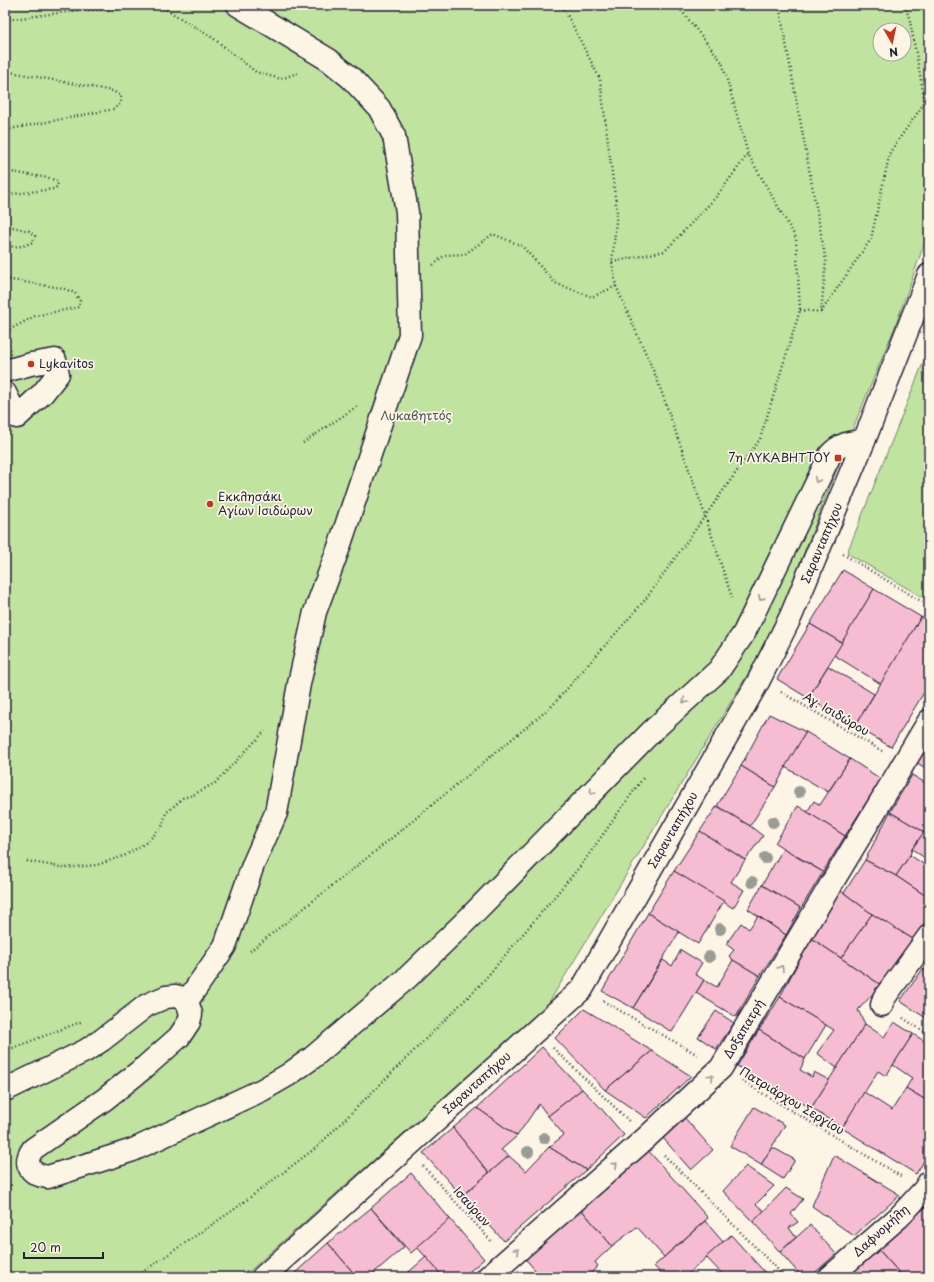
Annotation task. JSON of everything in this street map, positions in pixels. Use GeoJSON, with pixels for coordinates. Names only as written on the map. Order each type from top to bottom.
{"type":"FeatureCollection","features":[{"type":"Feature","properties":{"kind":"street"},"geometry":{"type":"LineString","coordinates":[[187,1001],[225,946],[253,865],[276,813],[299,684],[315,612],[339,548],[410,335],[408,212],[394,136],[379,108],[351,78],[328,60],[238,5]]}},
{"type":"Feature","properties":{"kind":"street","name":"Σαρανταπήχου"},"geometry":{"type":"LineString","coordinates":[[263,1277],[582,989],[759,680],[791,616],[928,283]]}},
{"type":"Feature","properties":{"kind":"street"},"geometry":{"type":"LineString","coordinates":[[5,371],[31,364],[55,360],[58,374],[43,393],[17,417],[5,393]]}},
{"type":"Feature","properties":{"kind":"street"},"geometry":{"type":"LineString","coordinates":[[5,1090],[94,1045],[132,1015],[152,1002],[166,997],[175,996],[183,998],[187,1001],[191,1014],[190,1022],[178,1037],[145,1067],[105,1099],[33,1149],[29,1154],[28,1160],[30,1168],[34,1173],[48,1178],[133,1150],[262,1090],[288,1075],[312,1058],[408,977],[469,918],[651,732],[719,670],[744,633],[830,455],[834,450],[844,444],[864,441]]}},
{"type":"Feature","properties":{"kind":"street","name":"Δοξαπατρή"},"geometry":{"type":"LineString","coordinates":[[488,1277],[646,1138],[720,1068],[929,721]]}},
{"type":"Feature","properties":{"kind":"street"},"geometry":{"type":"LineString","coordinates":[[882,1005],[884,998],[929,936]]}},
{"type":"Feature","properties":{"kind":"street","name":"Δαφνομήλη"},"geometry":{"type":"LineString","coordinates":[[830,1277],[899,1216],[926,1186]]}},
{"type":"Feature","properties":{"kind":"path"},"geometry":{"type":"LineString","coordinates":[[5,20],[74,11],[115,10],[124,7],[124,5]]}},
{"type":"Feature","properties":{"kind":"path"},"geometry":{"type":"LineString","coordinates":[[151,5],[167,10],[213,38],[256,72],[281,80]]}},
{"type":"Feature","properties":{"kind":"path"},"geometry":{"type":"LineString","coordinates":[[562,5],[600,79],[617,212],[612,262],[616,286],[657,379],[705,515],[744,633]]}},
{"type":"Feature","properties":{"kind":"path"},"geometry":{"type":"LineString","coordinates":[[248,952],[377,850],[551,707],[645,600],[760,439],[800,310],[796,238],[748,154],[722,62],[678,5]]}},
{"type":"Feature","properties":{"kind":"path"},"geometry":{"type":"LineString","coordinates":[[779,5],[826,261],[821,312]]}},
{"type":"Feature","properties":{"kind":"path"},"geometry":{"type":"LineString","coordinates":[[821,312],[871,239],[890,152],[925,102],[910,21],[905,5]]}},
{"type":"Feature","properties":{"kind":"path"},"geometry":{"type":"LineString","coordinates":[[5,71],[113,91],[121,96],[121,103],[114,108],[5,130]]}},
{"type":"Feature","properties":{"kind":"path"},"geometry":{"type":"LineString","coordinates":[[612,262],[665,251],[717,196],[748,154]]}},
{"type":"Feature","properties":{"kind":"path"},"geometry":{"type":"LineString","coordinates":[[5,171],[49,178],[57,181],[58,186],[54,189],[5,195]]}},
{"type":"Feature","properties":{"kind":"path"},"geometry":{"type":"LineString","coordinates":[[5,225],[29,232],[35,236],[33,242],[23,246],[5,247]]}},
{"type":"Feature","properties":{"kind":"path"},"geometry":{"type":"LineString","coordinates":[[409,266],[428,270],[445,255],[465,254],[493,234],[522,246],[555,283],[592,297],[616,286]]}},
{"type":"Feature","properties":{"kind":"path"},"geometry":{"type":"LineString","coordinates":[[5,279],[62,288],[76,294],[80,301],[79,307],[36,316],[5,332]]}},
{"type":"Feature","properties":{"kind":"path"},"geometry":{"type":"LineString","coordinates":[[800,310],[821,312]]}},
{"type":"Feature","properties":{"kind":"path"},"geometry":{"type":"LineString","coordinates":[[303,443],[362,404]]}},
{"type":"Feature","properties":{"kind":"path"},"geometry":{"type":"LineString","coordinates":[[822,541],[929,606]]}},
{"type":"Feature","properties":{"kind":"path","name":"Αγ. Ισιδώρου"},"geometry":{"type":"LineString","coordinates":[[759,680],[903,764]]}},
{"type":"Feature","properties":{"kind":"path"},"geometry":{"type":"LineString","coordinates":[[27,862],[65,868],[97,865],[126,855],[147,842],[162,827],[166,813],[183,798],[193,795],[215,783],[267,729]]}},
{"type":"Feature","properties":{"kind":"path"},"geometry":{"type":"LineString","coordinates":[[135,1277],[232,1212],[323,1141],[480,985],[582,864],[646,774]]}},
{"type":"Feature","properties":{"kind":"path","name":"Πατριάρχου Σεργίου"},"geometry":{"type":"LineString","coordinates":[[582,989],[926,1186]]}},
{"type":"Feature","properties":{"kind":"path"},"geometry":{"type":"LineString","coordinates":[[882,1005],[929,1035]]}},
{"type":"Feature","properties":{"kind":"path"},"geometry":{"type":"LineString","coordinates":[[5,1051],[90,1018],[94,1045]]}},
{"type":"Feature","properties":{"kind":"path","name":"Ισαύρων"},"geometry":{"type":"LineString","coordinates":[[406,1148],[508,1259]]}},
{"type":"Feature","properties":{"kind":"green space","name":"Λυκαβηττός"},"geometry":{"type":"Polygon","coordinates":[[[5,5],[928,5],[929,230],[896,324],[849,438],[789,591],[775,623],[752,667],[548,1004],[243,1277],[5,1277],[5,5]]]}},
{"type":"Feature","properties":{"kind":"green space"},"geometry":{"type":"Polygon","coordinates":[[[929,348],[929,601],[847,553],[929,348]]]}},
{"type":"Feature","properties":{"kind":"building"},"geometry":{"type":"Polygon","coordinates":[[[843,570],[874,589],[842,643],[810,624],[843,570]]]}},
{"type":"Feature","properties":{"kind":"building"},"geometry":{"type":"Polygon","coordinates":[[[874,589],[921,617],[881,684],[834,655],[874,589]]]}},
{"type":"Feature","properties":{"kind":"building"},"geometry":{"type":"Polygon","coordinates":[[[921,617],[929,622],[929,684],[891,747],[855,726],[921,617]]]}},
{"type":"Feature","properties":{"kind":"building"},"geometry":{"type":"Polygon","coordinates":[[[810,624],[842,643],[808,698],[777,679],[810,624]]]}},
{"type":"Feature","properties":{"kind":"building"},"geometry":{"type":"Polygon","coordinates":[[[828,666],[874,694],[855,726],[808,698],[828,666]]]}},
{"type":"Feature","properties":{"kind":"building"},"geometry":{"type":"Polygon","coordinates":[[[769,714],[806,732],[775,787],[741,766],[769,714]]]}},
{"type":"Feature","properties":{"kind":"building"},"geometry":{"type":"Polygon","coordinates":[[[806,732],[850,759],[828,792],[785,767],[806,732]]]}},
{"type":"Feature","properties":{"kind":"building"},"geometry":{"type":"Polygon","coordinates":[[[929,738],[929,770],[914,761],[929,738]]]}},
{"type":"Feature","properties":{"kind":"building"},"geometry":{"type":"Polygon","coordinates":[[[850,759],[881,779],[845,836],[807,812],[814,801],[820,805],[850,759]]]}},
{"type":"Feature","properties":{"kind":"building"},"geometry":{"type":"Polygon","coordinates":[[[741,766],[775,787],[750,826],[717,806],[741,766]]]}},
{"type":"Feature","properties":{"kind":"building"},"geometry":{"type":"Polygon","coordinates":[[[912,775],[929,785],[929,835],[890,812],[912,775]]]}},
{"type":"Feature","properties":{"kind":"building"},"geometry":{"type":"Polygon","coordinates":[[[717,806],[750,826],[763,836],[745,860],[700,831],[717,806]]]}},
{"type":"Feature","properties":{"kind":"building"},"geometry":{"type":"Polygon","coordinates":[[[798,806],[845,836],[823,872],[775,843],[798,806]]]}},
{"type":"Feature","properties":{"kind":"building"},"geometry":{"type":"Polygon","coordinates":[[[890,812],[924,832],[896,876],[865,860],[890,812]]]}},
{"type":"Feature","properties":{"kind":"building"},"geometry":{"type":"Polygon","coordinates":[[[700,831],[745,860],[731,882],[744,890],[733,908],[674,871],[700,831]]]}},
{"type":"Feature","properties":{"kind":"building"},"geometry":{"type":"Polygon","coordinates":[[[924,832],[929,835],[929,861],[912,849],[924,832]]]}},
{"type":"Feature","properties":{"kind":"building"},"geometry":{"type":"Polygon","coordinates":[[[783,849],[823,872],[801,908],[762,885],[783,849]]]}},
{"type":"Feature","properties":{"kind":"building"},"geometry":{"type":"Polygon","coordinates":[[[910,855],[929,868],[929,898],[896,876],[910,855]]]}},
{"type":"Feature","properties":{"kind":"building"},"geometry":{"type":"Polygon","coordinates":[[[865,860],[896,876],[929,898],[929,916],[913,939],[872,914],[844,893],[865,860]]]}},
{"type":"Feature","properties":{"kind":"building"},"geometry":{"type":"Polygon","coordinates":[[[674,871],[724,901],[698,944],[648,913],[674,871]]]}},
{"type":"Feature","properties":{"kind":"building"},"geometry":{"type":"Polygon","coordinates":[[[762,885],[801,908],[786,935],[748,909],[762,885]]]}},
{"type":"Feature","properties":{"kind":"building"},"geometry":{"type":"Polygon","coordinates":[[[837,889],[872,914],[841,958],[811,938],[837,889]]]}},
{"type":"Feature","properties":{"kind":"building"},"geometry":{"type":"Polygon","coordinates":[[[648,913],[679,932],[633,1008],[602,991],[648,913]]]}},
{"type":"Feature","properties":{"kind":"building"},"geometry":{"type":"Polygon","coordinates":[[[872,914],[913,939],[881,985],[841,958],[872,914]]]}},
{"type":"Feature","properties":{"kind":"building"},"geometry":{"type":"Polygon","coordinates":[[[758,916],[786,935],[760,976],[733,960],[729,956],[734,950],[726,944],[741,923],[749,929],[758,916]]]}},
{"type":"Feature","properties":{"kind":"building"},"geometry":{"type":"Polygon","coordinates":[[[811,938],[881,985],[858,1010],[865,1024],[837,1068],[817,1053],[834,1030],[780,997],[811,938]]]}},
{"type":"Feature","properties":{"kind":"building"},"geometry":{"type":"Polygon","coordinates":[[[681,950],[702,963],[695,974],[704,980],[672,1032],[633,1008],[663,960],[672,966],[681,950]]]}},
{"type":"Feature","properties":{"kind":"building"},"geometry":{"type":"Polygon","coordinates":[[[733,960],[760,976],[736,1017],[696,993],[704,980],[717,987],[733,960]]]}},
{"type":"Feature","properties":{"kind":"building"},"geometry":{"type":"Polygon","coordinates":[[[929,961],[929,974],[923,969],[929,961]]]}},
{"type":"Feature","properties":{"kind":"building"},"geometry":{"type":"Polygon","coordinates":[[[923,969],[929,974],[929,1020],[900,1001],[923,969]]]}},
{"type":"Feature","properties":{"kind":"building"},"geometry":{"type":"Polygon","coordinates":[[[780,997],[826,1025],[805,1059],[759,1030],[780,997]]]}},
{"type":"Feature","properties":{"kind":"building"},"geometry":{"type":"Polygon","coordinates":[[[584,1009],[652,1051],[605,1090],[555,1038],[584,1009]]]}},
{"type":"Feature","properties":{"kind":"building"},"geometry":{"type":"Polygon","coordinates":[[[716,1011],[734,1023],[716,1049],[698,1037],[716,1011]]]}},
{"type":"Feature","properties":{"kind":"building"},"geometry":{"type":"Polygon","coordinates":[[[894,1022],[913,1034],[886,1076],[878,1071],[842,1128],[811,1108],[865,1024],[884,1037],[894,1022]]]}},
{"type":"Feature","properties":{"kind":"building"},"geometry":{"type":"Polygon","coordinates":[[[759,1030],[805,1059],[800,1070],[812,1077],[814,1072],[829,1080],[811,1108],[737,1066],[759,1030]]]}},
{"type":"Feature","properties":{"kind":"building"},"geometry":{"type":"Polygon","coordinates":[[[913,1034],[929,1044],[929,1102],[906,1088],[912,1078],[893,1065],[913,1034]]]}},
{"type":"Feature","properties":{"kind":"building"},"geometry":{"type":"Polygon","coordinates":[[[542,1047],[582,1089],[548,1116],[539,1104],[517,1136],[477,1108],[542,1047]]]}},
{"type":"Feature","properties":{"kind":"building"},"geometry":{"type":"Polygon","coordinates":[[[652,1051],[691,1076],[646,1118],[605,1090],[652,1051]]]}},
{"type":"Feature","properties":{"kind":"building"},"geometry":{"type":"Polygon","coordinates":[[[906,1088],[929,1102],[929,1153],[916,1174],[842,1128],[864,1092],[892,1110],[906,1088]]]}},
{"type":"Feature","properties":{"kind":"building"},"geometry":{"type":"Polygon","coordinates":[[[582,1089],[624,1135],[586,1170],[549,1147],[564,1135],[548,1116],[582,1089]]]}},
{"type":"Feature","properties":{"kind":"building"},"geometry":{"type":"Polygon","coordinates":[[[754,1107],[785,1125],[761,1165],[730,1146],[754,1107]]]}},
{"type":"Feature","properties":{"kind":"building"},"geometry":{"type":"Polygon","coordinates":[[[477,1108],[517,1136],[501,1150],[509,1156],[489,1173],[453,1128],[477,1108]]]}},
{"type":"Feature","properties":{"kind":"building"},"geometry":{"type":"Polygon","coordinates":[[[684,1117],[713,1150],[691,1170],[662,1137],[684,1117]]]}},
{"type":"Feature","properties":{"kind":"building"},"geometry":{"type":"Polygon","coordinates":[[[453,1128],[489,1173],[462,1196],[423,1153],[453,1128]]]}},
{"type":"Feature","properties":{"kind":"building"},"geometry":{"type":"Polygon","coordinates":[[[549,1147],[586,1170],[504,1241],[462,1196],[509,1156],[526,1171],[549,1147]]]}},
{"type":"Feature","properties":{"kind":"building"},"geometry":{"type":"Polygon","coordinates":[[[772,1147],[795,1160],[783,1179],[761,1165],[772,1147]]]}},
{"type":"Feature","properties":{"kind":"building"},"geometry":{"type":"Polygon","coordinates":[[[646,1148],[708,1218],[664,1257],[637,1227],[612,1246],[580,1208],[646,1148]]]}},
{"type":"Feature","properties":{"kind":"building"},"geometry":{"type":"Polygon","coordinates":[[[834,1155],[900,1195],[854,1236],[812,1206],[834,1155]]]}},
{"type":"Feature","properties":{"kind":"building"},"geometry":{"type":"Polygon","coordinates":[[[746,1166],[774,1186],[756,1204],[764,1211],[753,1222],[723,1191],[746,1166]]]}},
{"type":"Feature","properties":{"kind":"building"},"geometry":{"type":"Polygon","coordinates":[[[411,1173],[450,1219],[411,1253],[371,1208],[411,1173]]]}},
{"type":"Feature","properties":{"kind":"building"},"geometry":{"type":"Polygon","coordinates":[[[786,1188],[803,1199],[791,1214],[798,1222],[789,1228],[796,1237],[780,1252],[753,1222],[786,1188]]]}},
{"type":"Feature","properties":{"kind":"building"},"geometry":{"type":"Polygon","coordinates":[[[929,1204],[929,1277],[903,1277],[878,1249],[929,1204]]]}},
{"type":"Feature","properties":{"kind":"building"},"geometry":{"type":"Polygon","coordinates":[[[371,1208],[404,1247],[369,1277],[357,1277],[328,1243],[371,1208]]]}},
{"type":"Feature","properties":{"kind":"building"},"geometry":{"type":"Polygon","coordinates":[[[580,1208],[612,1246],[595,1262],[598,1266],[590,1274],[593,1277],[541,1277],[523,1256],[580,1208]]]}},
{"type":"Feature","properties":{"kind":"building"},"geometry":{"type":"Polygon","coordinates":[[[450,1219],[484,1259],[463,1277],[443,1277],[417,1247],[450,1219]]]}},
{"type":"Feature","properties":{"kind":"building"},"geometry":{"type":"Polygon","coordinates":[[[705,1221],[723,1242],[685,1277],[664,1277],[654,1266],[705,1221]]]}},
{"type":"Feature","properties":{"kind":"building"},"geometry":{"type":"Polygon","coordinates":[[[810,1225],[836,1254],[810,1277],[802,1277],[780,1252],[810,1225]]]}},
{"type":"Feature","properties":{"kind":"building"},"geometry":{"type":"Polygon","coordinates":[[[731,1235],[769,1277],[725,1277],[706,1257],[731,1235]]]}},
{"type":"Feature","properties":{"kind":"building"},"geometry":{"type":"Polygon","coordinates":[[[328,1243],[357,1277],[299,1277],[295,1273],[328,1243]]]}},
{"type":"Feature","properties":{"kind":"building"},"geometry":{"type":"Polygon","coordinates":[[[878,1249],[903,1277],[855,1277],[850,1271],[878,1249]]]}},
{"type":"Feature","properties":{"kind":"building"},"geometry":{"type":"Polygon","coordinates":[[[426,1257],[443,1277],[403,1277],[426,1257]]]}},
{"type":"Feature","properties":{"kind":"place","name":"Lykavitos"},"geometry":{"type":"Point","coordinates":[31,364]}},
{"type":"Feature","properties":{"kind":"place","name":"7η ΛΥΚΑΒΗΤΤΟΥ"},"geometry":{"type":"Point","coordinates":[838,458]}},
{"type":"Feature","properties":{"kind":"place","name":"Εκκλησάκι Αγίων Ισιδώρων"},"geometry":{"type":"Point","coordinates":[210,504]}}]}
